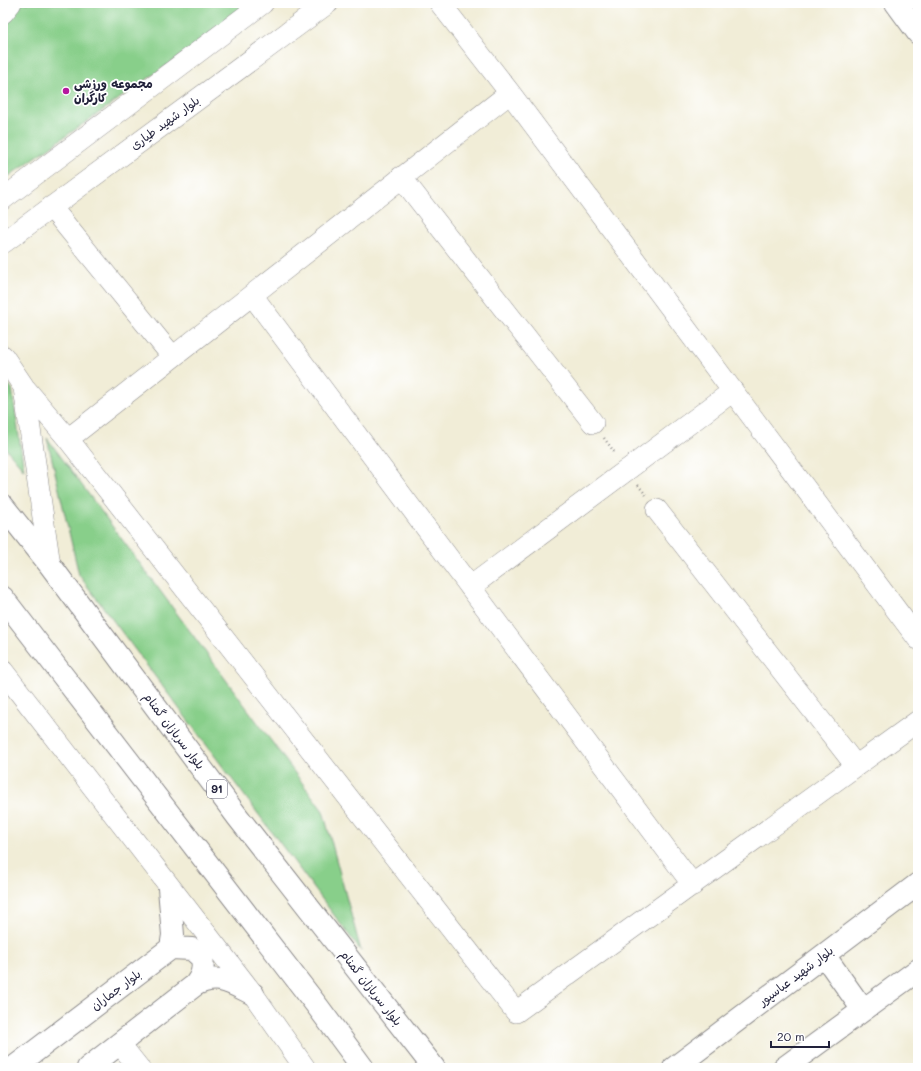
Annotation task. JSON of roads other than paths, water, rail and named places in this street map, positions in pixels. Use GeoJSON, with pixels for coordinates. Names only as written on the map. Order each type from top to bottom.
{"type":"FeatureCollection","features":[{"type":"Feature","properties":{"kind":"main road"},"geometry":{"type":"LineString","coordinates":[[896,3],[918,33]]}},
{"type":"Feature","properties":{"kind":"main road","name":"بلوار سربازان گمنام"},"geometry":{"type":"LineString","coordinates":[[3,506],[50,565],[237,816],[434,1068]]}},
{"type":"Feature","properties":{"kind":"main road"},"geometry":{"type":"LineString","coordinates":[[3,598],[290,969],[363,1068]]}},
{"type":"Feature","properties":{"kind":"main road","name":"بلوار شهید عباسپور"},"geometry":{"type":"LineString","coordinates":[[674,1068],[918,884]]}},
{"type":"Feature","properties":{"kind":"main road"},"geometry":{"type":"LineString","coordinates":[[88,1068],[194,985],[201,977],[203,967],[202,958],[192,949],[172,948],[173,935],[169,888]]}},
{"type":"Feature","properties":{"kind":"main road","name":"بلوار جماران"},"geometry":{"type":"LineString","coordinates":[[13,1068],[172,948]]}},
{"type":"Feature","properties":{"kind":"main road"},"geometry":{"type":"LineString","coordinates":[[824,955],[863,1010]]}},
{"type":"Feature","properties":{"kind":"main road"},"geometry":{"type":"LineString","coordinates":[[784,1068],[863,1010],[916,975]]}},
{"type":"Feature","properties":{"kind":"main road"},"geometry":{"type":"LineString","coordinates":[[194,985],[205,980],[215,979],[225,981],[253,994]]}},
{"type":"Feature","properties":{"kind":"street"},"geometry":{"type":"LineString","coordinates":[[3,13],[11,3]]}},
{"type":"Feature","properties":{"kind":"street"},"geometry":{"type":"LineString","coordinates":[[3,199],[263,3]]}},
{"type":"Feature","properties":{"kind":"street","name":"بلوار شهید طیاری"},"geometry":{"type":"LineString","coordinates":[[3,243],[328,3]]}},
{"type":"Feature","properties":{"kind":"street"},"geometry":{"type":"LineString","coordinates":[[440,3],[510,93],[918,639]]}},
{"type":"Feature","properties":{"kind":"street"},"geometry":{"type":"LineString","coordinates":[[68,439],[172,356],[510,93]]}},
{"type":"Feature","properties":{"kind":"street"},"geometry":{"type":"LineString","coordinates":[[402,177],[593,423]]}},
{"type":"Feature","properties":{"kind":"street"},"geometry":{"type":"LineString","coordinates":[[51,207],[172,356]]}},
{"type":"Feature","properties":{"kind":"street"},"geometry":{"type":"LineString","coordinates":[[252,295],[693,885]]}},
{"type":"Feature","properties":{"kind":"street"},"geometry":{"type":"LineString","coordinates":[[3,356],[24,387],[68,439],[516,1012],[918,721]]}},
{"type":"Feature","properties":{"kind":"street"},"geometry":{"type":"LineString","coordinates":[[24,387],[50,565]]}},
{"type":"Feature","properties":{"kind":"street"},"geometry":{"type":"LineString","coordinates":[[470,587],[733,391]]}},
{"type":"Feature","properties":{"kind":"street"},"geometry":{"type":"LineString","coordinates":[[657,510],[856,766]]}},
{"type":"Feature","properties":{"kind":"street"},"geometry":{"type":"LineString","coordinates":[[3,672],[169,888],[253,994],[305,1068]]}},
{"type":"Feature","properties":{"kind":"street"},"geometry":{"type":"LineString","coordinates":[[120,1044],[139,1068]]}},
{"type":"Feature","properties":{"kind":"place","name":"مجموعه ورزشی کارگران"},"geometry":{"type":"Point","coordinates":[66,91]}}]}
